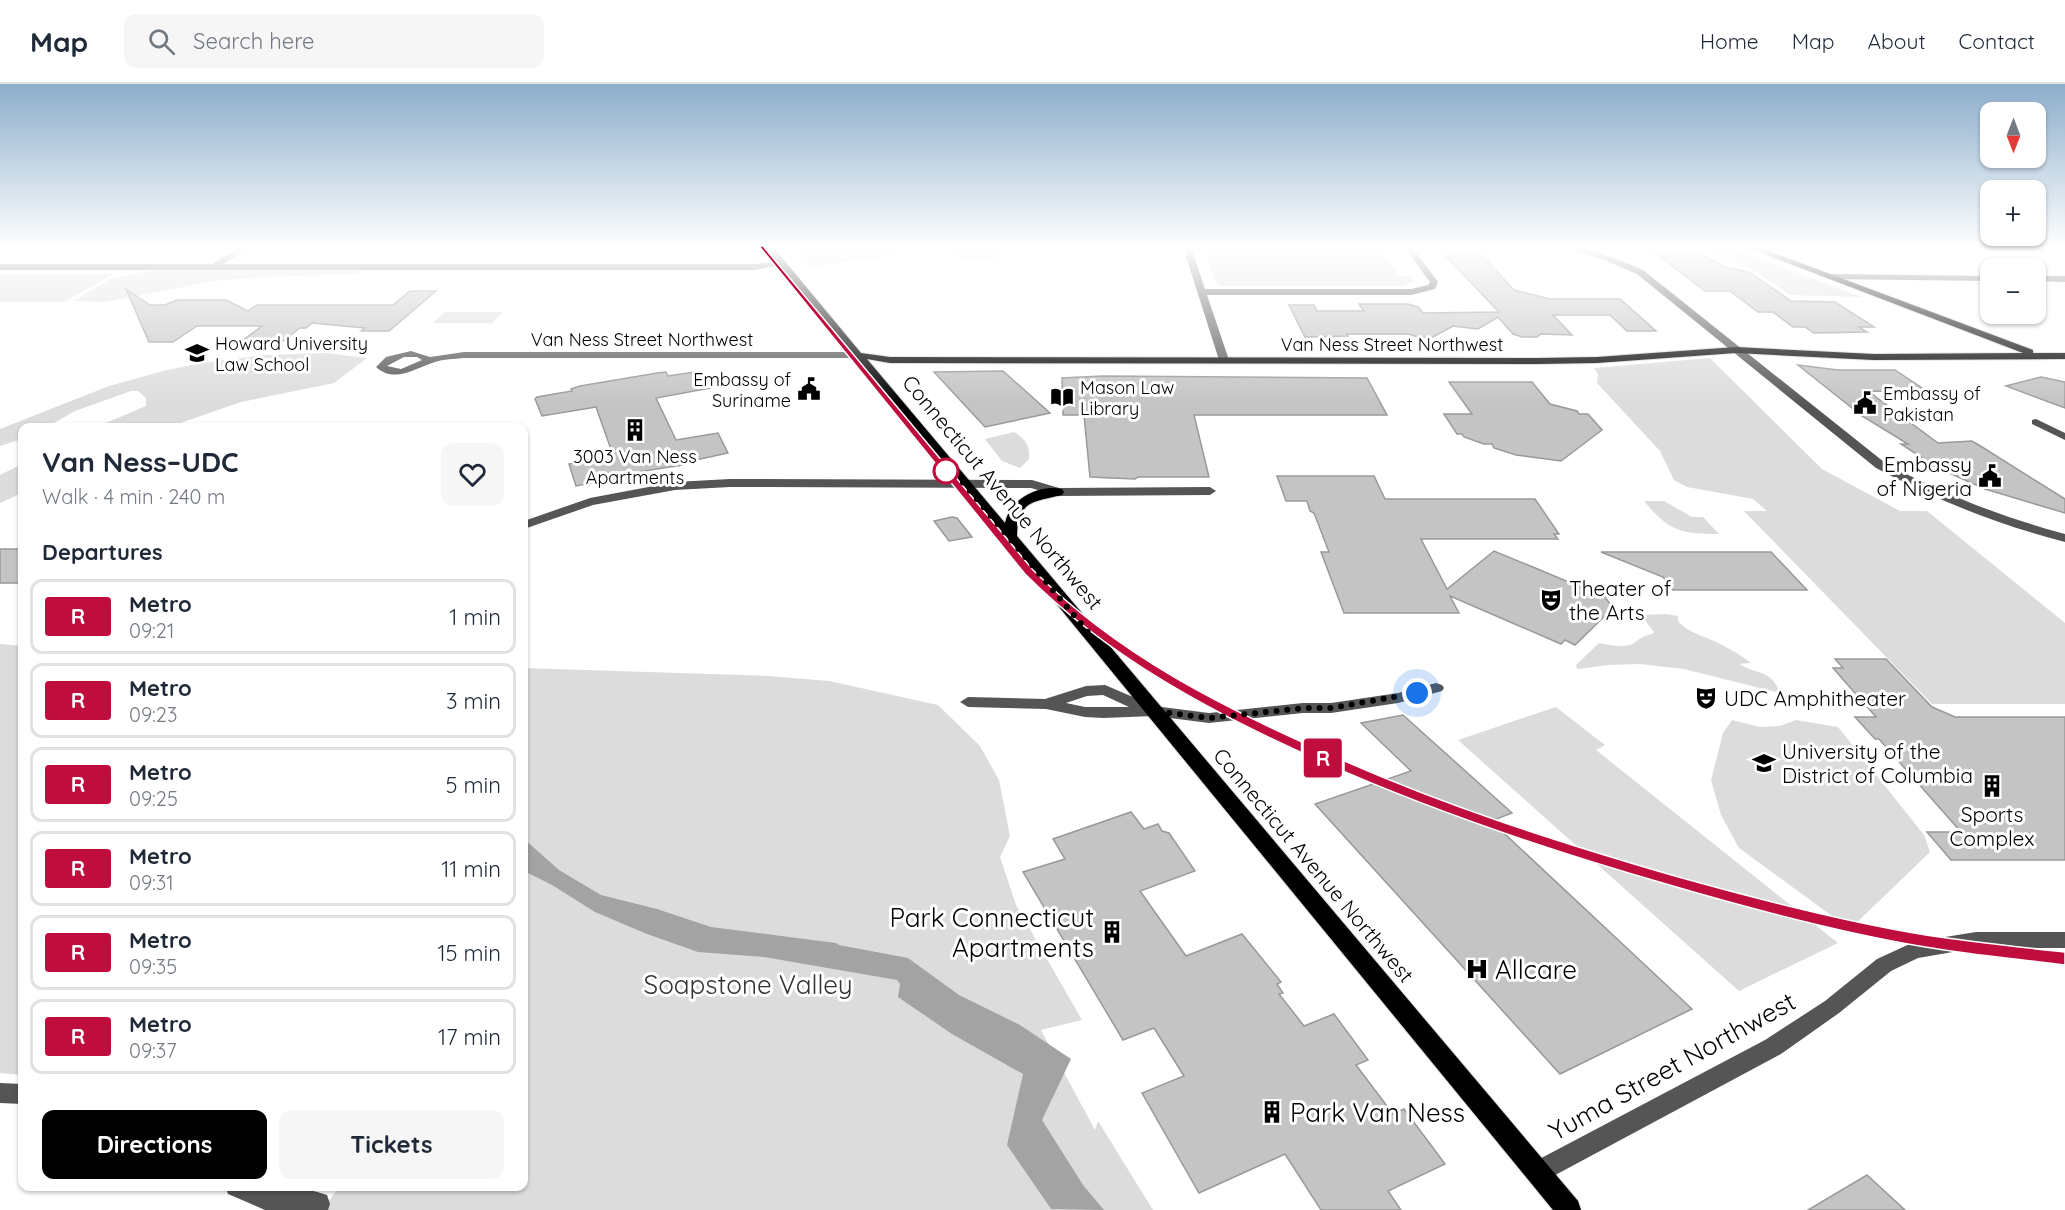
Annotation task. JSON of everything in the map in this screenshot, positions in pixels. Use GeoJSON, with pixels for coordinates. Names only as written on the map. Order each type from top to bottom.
{"type":"FeatureCollection","features":[{"type":"Feature","properties":{"kind":"main road","name":"Connecticut Avenue Northwest"},"geometry":{"type":"LineString","coordinates":[[812,300],[1569,1210]]}},
{"type":"Feature","properties":{"kind":"main road"},"geometry":{"type":"LineString","coordinates":[[1891,300],[2065,366]]}},
{"type":"Feature","properties":{"kind":"main road","name":"Van Ness Street Northwest"},"geometry":{"type":"LineString","coordinates":[[858,355],[890,360],[1223,356],[1583,361],[1731,346],[1874,357],[2065,356]]}},
{"type":"Feature","properties":{"kind":"main road"},"geometry":{"type":"LineString","coordinates":[[1010,538],[1011,516],[1017,506],[1033,496],[1058,492]]}},
{"type":"Feature","properties":{"kind":"street"},"geometry":{"type":"LineString","coordinates":[[1204,300],[1223,356]]}},
{"type":"Feature","properties":{"kind":"street"},"geometry":{"type":"LineString","coordinates":[[1674,300],[1868,458],[1892,472],[1976,511],[2065,538]]}},
{"type":"Feature","properties":{"kind":"street","name":"Van Ness Street Northwest"},"geometry":{"type":"LineString","coordinates":[[428,360],[464,355],[858,355]]}},
{"type":"Feature","properties":{"kind":"street"},"geometry":{"type":"LineString","coordinates":[[2036,422],[2065,437]]}},
{"type":"Feature","properties":{"kind":"street"},"geometry":{"type":"LineString","coordinates":[[528,528],[590,502],[675,486],[730,483],[1032,484],[1058,492],[1210,491]]}},
{"type":"Feature","properties":{"kind":"street"},"geometry":{"type":"LineString","coordinates":[[968,702],[1046,704],[1085,712],[1154,711],[1209,718],[1304,708],[1331,708],[1398,698],[1436,688]]}},
{"type":"Feature","properties":{"kind":"street"},"geometry":{"type":"LineString","coordinates":[[1046,704],[1086,691],[1105,690],[1154,711]]}},
{"type":"Feature","properties":{"kind":"street","name":"Yuma Street Northwest"},"geometry":{"type":"LineString","coordinates":[[1538,1172],[1773,1047],[1810,1023],[1896,958],[1914,950],[1976,940],[2065,940]]}},
{"type":"Feature","properties":{"kind":"street"},"geometry":{"type":"LineString","coordinates":[[0,1093],[18,1094]]}},
{"type":"Feature","properties":{"kind":"street"},"geometry":{"type":"LineString","coordinates":[[249,1191],[265,1198],[318,1204]]}},
{"type":"Feature","properties":{"kind":"green space"},"geometry":{"type":"Polygon","coordinates":[[[0,300],[67,300],[63,302],[0,302],[0,300]]]}},
{"type":"Feature","properties":{"kind":"green space"},"geometry":{"type":"Polygon","coordinates":[[[76,300],[118,300],[105,302],[74,301],[76,300]]]}},
{"type":"Feature","properties":{"kind":"green space"},"geometry":{"type":"Polygon","coordinates":[[[445,312],[503,312],[492,323],[433,323],[445,312]]]}},
{"type":"Feature","properties":{"kind":"green space"},"geometry":{"type":"Polygon","coordinates":[[[326,353],[367,358],[334,383],[241,402],[181,423],[106,423],[146,406],[146,398],[138,391],[131,391],[75,411],[54,423],[18,423],[18,440],[0,446],[0,429],[109,386],[202,363],[264,355],[326,353]]]}},
{"type":"Feature","properties":{"kind":"green space"},"geometry":{"type":"Polygon","coordinates":[[[1710,358],[1822,469],[1900,511],[1927,511],[2065,623],[2065,704],[1932,704],[1744,511],[1767,511],[1753,499],[1687,487],[1674,480],[1660,451],[1597,383],[1598,374],[1594,368],[1710,358]]]}},
{"type":"Feature","properties":{"kind":"green space"},"geometry":{"type":"Polygon","coordinates":[[[1014,432],[1024,440],[1029,450],[1029,459],[1020,468],[1002,461],[985,439],[1014,432]]]}},
{"type":"Feature","properties":{"kind":"green space"},"geometry":{"type":"Polygon","coordinates":[[[18,466],[18,495],[0,503],[0,475],[18,466]]]}},
{"type":"Feature","properties":{"kind":"green space"},"geometry":{"type":"Polygon","coordinates":[[[1644,501],[1664,501],[1692,517],[1703,517],[1719,534],[1694,533],[1676,529],[1661,519],[1644,501]]]}},
{"type":"Feature","properties":{"kind":"green space"},"geometry":{"type":"Polygon","coordinates":[[[1641,615],[1678,616],[1678,621],[1688,629],[1746,659],[1751,663],[1739,664],[1768,676],[1780,693],[1684,669],[1640,664],[1577,669],[1576,665],[1599,643],[1626,646],[1652,634],[1654,632],[1641,615]]]}},
{"type":"Feature","properties":{"kind":"green space"},"geometry":{"type":"Polygon","coordinates":[[[0,644],[18,646],[18,1075],[0,1073],[0,644]]]}},
{"type":"Feature","properties":{"kind":"green space","name":"Soapstone Valley"},"geometry":{"type":"Polygon","coordinates":[[[528,668],[769,676],[829,681],[938,705],[980,746],[999,780],[1010,836],[1000,857],[1016,905],[1082,1020],[1041,1030],[1095,1130],[1098,1121],[1153,1210],[322,1210],[336,1191],[528,1191],[528,668]]]}},
{"type":"Feature","properties":{"kind":"green space"},"geometry":{"type":"Polygon","coordinates":[[[1556,707],[1605,745],[1596,750],[1838,943],[1739,991],[1458,740],[1556,707]]]}},
{"type":"Feature","properties":{"kind":"green space"},"geometry":{"type":"Polygon","coordinates":[[[1732,720],[1760,727],[1780,726],[1796,720],[1838,727],[1924,835],[1930,852],[1850,929],[1739,848],[1721,815],[1711,780],[1723,733],[1732,720]]]}},
{"type":"Feature","properties":{"kind":"shaded area"},"geometry":{"type":"Polygon","coordinates":[[[528,843],[559,870],[601,895],[657,909],[711,927],[836,943],[908,958],[959,995],[1020,1025],[1071,1059],[1042,1120],[1083,1185],[1104,1210],[1051,1209],[1007,1145],[1023,1074],[952,1034],[898,997],[900,984],[897,980],[764,957],[698,952],[595,912],[528,873],[528,843]]]}},
{"type":"Feature","properties":{"kind":"building"},"geometry":{"type":"Polygon","coordinates":[[[131,300],[142,300],[150,305],[165,305],[177,300],[226,300],[248,311],[257,305],[393,305],[400,300],[426,300],[389,331],[361,331],[365,328],[312,323],[306,328],[300,328],[279,344],[238,344],[262,326],[197,326],[173,342],[149,342],[131,300]]]}},
{"type":"Feature","properties":{"kind":"building"},"geometry":{"type":"Polygon","coordinates":[[[1487,300],[1621,300],[1656,331],[1627,331],[1610,315],[1553,315],[1572,335],[1541,334],[1537,337],[1522,337],[1513,334],[1498,317],[1478,329],[1453,326],[1433,337],[1408,334],[1347,334],[1348,336],[1305,337],[1289,305],[1314,305],[1317,311],[1364,311],[1359,304],[1408,304],[1418,307],[1423,313],[1499,312],[1487,300]]]}},
{"type":"Feature","properties":{"kind":"building"},"geometry":{"type":"Polygon","coordinates":[[[1741,300],[1835,302],[1874,327],[1859,327],[1867,332],[1814,333],[1805,327],[1793,327],[1773,312],[1758,312],[1741,300]]]}},
{"type":"Feature","properties":{"kind":"building"},"geometry":{"type":"Polygon","coordinates":[[[1798,365],[1838,370],[1895,370],[1928,392],[1868,391],[1938,443],[1972,441],[1982,447],[2065,499],[2065,513],[1985,489],[1936,467],[1901,444],[1908,444],[1862,416],[1798,365]]]}},
{"type":"Feature","properties":{"kind":"building","name":"3003 Van Ness Apartments"},"geometry":{"type":"Polygon","coordinates":[[[702,371],[711,388],[656,398],[676,440],[718,433],[728,453],[682,463],[683,465],[625,474],[626,476],[576,486],[569,464],[613,455],[596,407],[542,416],[535,399],[537,397],[572,391],[571,389],[580,386],[657,373],[666,372],[668,376],[702,371]]]}},
{"type":"Feature","properties":{"kind":"building"},"geometry":{"type":"Polygon","coordinates":[[[1003,371],[1050,413],[985,427],[934,372],[1003,371]]]}},
{"type":"Feature","properties":{"kind":"building"},"geometry":{"type":"Polygon","coordinates":[[[1103,376],[1367,378],[1387,415],[1194,415],[1209,477],[1138,477],[1135,479],[1090,477],[1084,415],[1063,415],[1062,378],[1103,376]]]}},
{"type":"Feature","properties":{"kind":"building"},"geometry":{"type":"Polygon","coordinates":[[[2041,377],[2065,382],[2065,408],[2006,386],[2041,377]]]}},
{"type":"Feature","properties":{"kind":"building"},"geometry":{"type":"Polygon","coordinates":[[[1449,382],[1532,382],[1550,404],[1577,411],[1579,414],[1588,414],[1602,430],[1561,461],[1516,455],[1494,448],[1492,444],[1484,444],[1457,434],[1444,414],[1472,414],[1449,382]]]}},
{"type":"Feature","properties":{"kind":"building"},"geometry":{"type":"Polygon","coordinates":[[[1277,476],[1374,476],[1385,499],[1535,499],[1559,534],[1554,534],[1558,539],[1421,539],[1447,589],[1494,551],[1605,597],[1613,608],[1575,645],[1565,640],[1561,644],[1450,596],[1459,613],[1344,613],[1321,552],[1329,552],[1314,513],[1310,511],[1307,501],[1286,501],[1277,476]]]}},
{"type":"Feature","properties":{"kind":"building"},"geometry":{"type":"Polygon","coordinates":[[[957,518],[972,537],[949,541],[934,521],[957,518]]]}},
{"type":"Feature","properties":{"kind":"building"},"geometry":{"type":"Polygon","coordinates":[[[0,549],[18,549],[18,583],[0,583],[0,549]]]}},
{"type":"Feature","properties":{"kind":"building"},"geometry":{"type":"Polygon","coordinates":[[[1601,552],[1771,552],[1807,590],[1673,590],[1663,577],[1601,552]]]}},
{"type":"Feature","properties":{"kind":"building","name":"Sports Complex"},"geometry":{"type":"Polygon","coordinates":[[[1835,659],[1886,659],[1932,707],[1955,717],[2065,717],[2065,860],[1951,860],[1927,832],[1961,832],[1879,739],[1875,739],[1855,717],[1876,717],[1833,668],[1843,668],[1835,659]]]}},
{"type":"Feature","properties":{"kind":"building"},"geometry":{"type":"Polygon","coordinates":[[[1403,715],[1512,813],[1491,821],[1692,1009],[1560,1074],[1315,804],[1411,771],[1361,723],[1403,715]]]}},
{"type":"Feature","properties":{"kind":"building"},"geometry":{"type":"Polygon","coordinates":[[[1131,812],[1144,829],[1158,824],[1162,831],[1169,833],[1195,871],[1140,891],[1186,956],[1242,934],[1281,982],[1277,984],[1283,993],[1279,994],[1304,1026],[1334,1014],[1368,1060],[1356,1065],[1393,1114],[1404,1109],[1445,1164],[1388,1191],[1401,1210],[1321,1210],[1285,1154],[1199,1193],[1142,1093],[1184,1076],[1154,1028],[1123,1040],[1023,872],[1065,859],[1053,839],[1131,812]]]}},
{"type":"Feature","properties":{"kind":"building"},"geometry":{"type":"Polygon","coordinates":[[[1867,1175],[1905,1210],[1808,1210],[1867,1175]]]}},
{"type":"Feature","properties":{"kind":"metro line","name":"R"},"geometry":{"type":"LineString","coordinates":[[805,300],[1029,572],[1084,623],[1138,662],[1223,710],[1364,776],[1421,799],[1575,853],[1706,891],[1852,926],[1925,941],[2065,959]]}},
{"type":"Feature","properties":{"kind":"place","name":"Howard University Law School"},"geometry":{"type":"Point","coordinates":[197,353]}},
{"type":"Feature","properties":{"kind":"place","name":"Embassy of Suriname"},"geometry":{"type":"Point","coordinates":[809,389]}},
{"type":"Feature","properties":{"kind":"place","name":"Mason Law Library"},"geometry":{"type":"Point","coordinates":[1062,397]}},
{"type":"Feature","properties":{"kind":"place","name":"Embassy of Pakistan"},"geometry":{"type":"Point","coordinates":[1865,403]}},
{"type":"Feature","properties":{"kind":"place","name":"3003 Van Ness Apartments"},"geometry":{"type":"Point","coordinates":[635,430]}},
{"type":"Feature","properties":{"kind":"place","name":"Embassy of Nigeria"},"geometry":{"type":"Point","coordinates":[1990,476]}},
{"type":"Feature","properties":{"kind":"place","name":"Theater of the Arts"},"geometry":{"type":"Point","coordinates":[1551,600]}},
{"type":"Feature","properties":{"kind":"place","name":"UDC Amphitheater"},"geometry":{"type":"Point","coordinates":[1706,698]}},
{"type":"Feature","properties":{"kind":"place","name":"University of the District of Columbia"},"geometry":{"type":"Point","coordinates":[1764,763]}},
{"type":"Feature","properties":{"kind":"place","name":"Sports Complex"},"geometry":{"type":"Point","coordinates":[1992,786]}},
{"type":"Feature","properties":{"kind":"place","name":"Park Connecticut Apartments"},"geometry":{"type":"Point","coordinates":[1112,932]}},
{"type":"Feature","properties":{"kind":"place","name":"Allcare"},"geometry":{"type":"Point","coordinates":[1477,969]}},
{"type":"Feature","properties":{"kind":"place","name":"Park Van Ness"},"geometry":{"type":"Point","coordinates":[1272,1112]}},
{"type":"Feature","properties":{"kind":"route"},"geometry":{"type":"LineString","coordinates":[[946,471],[955,473],[1154,711],[1209,718],[1304,708],[1331,708],[1417,693]]}}]}
